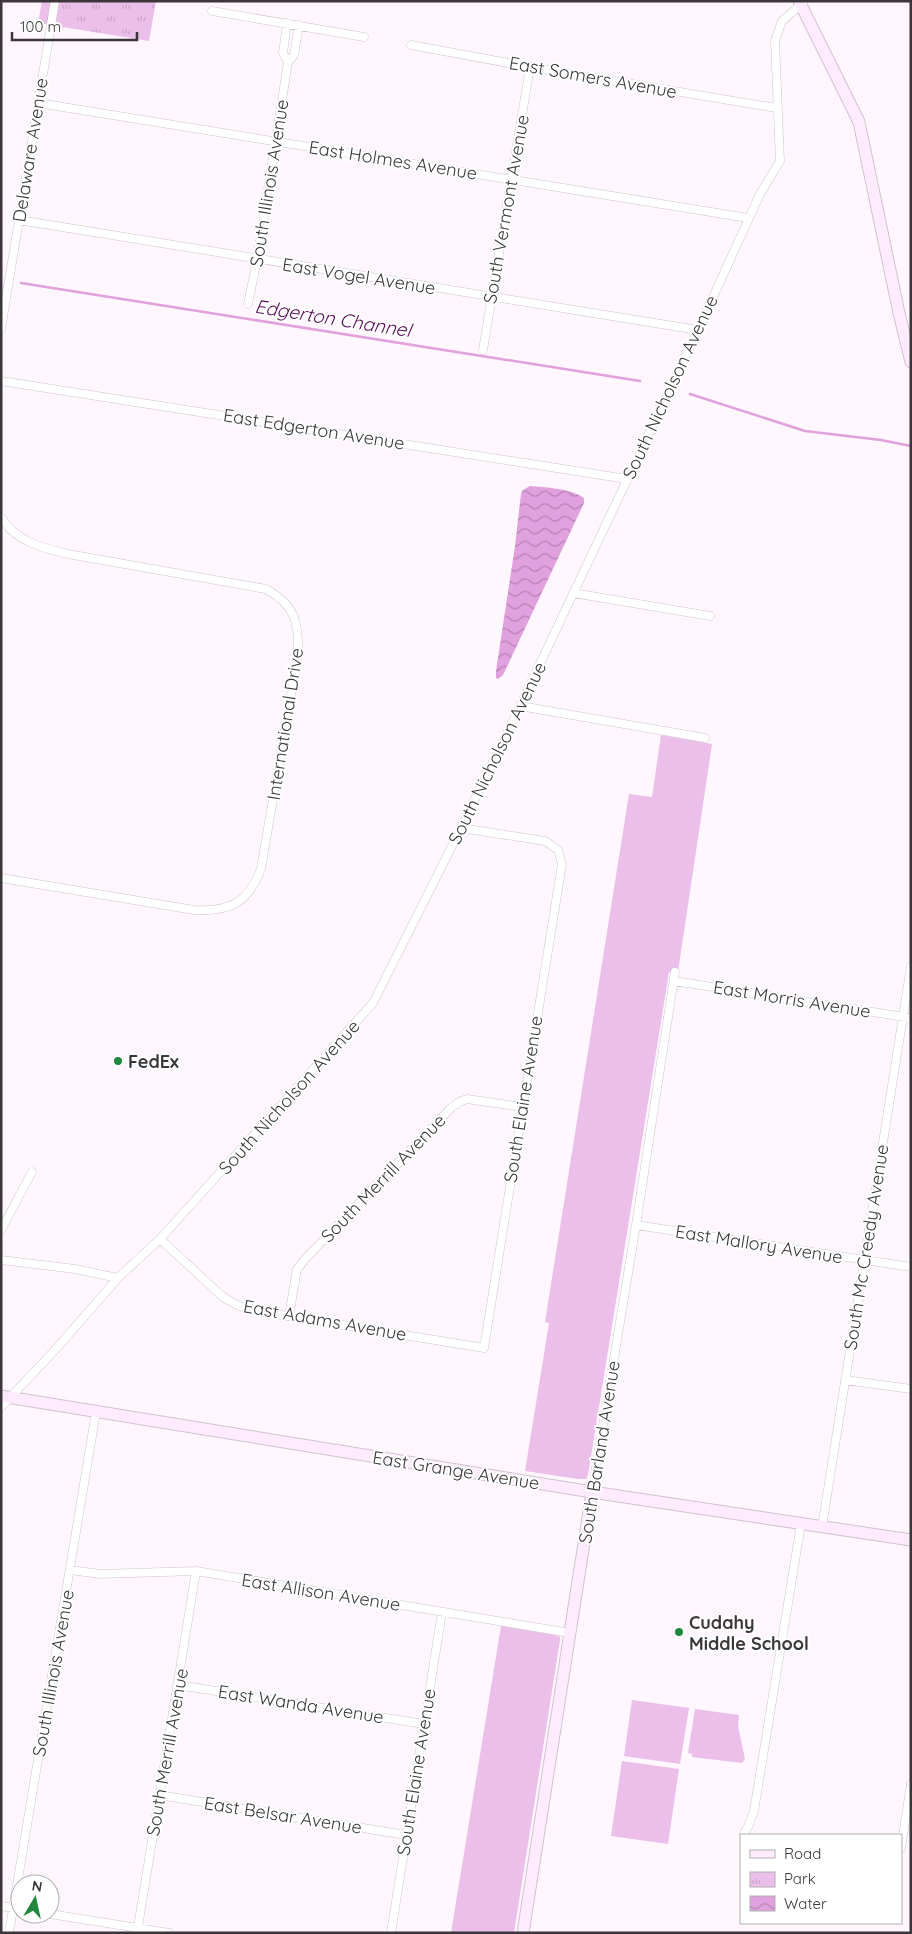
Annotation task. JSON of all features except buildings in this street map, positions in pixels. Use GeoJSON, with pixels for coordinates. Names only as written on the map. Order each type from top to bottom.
{"type":"FeatureCollection","features":[{"type":"Feature","properties":{"kind":"street","name":"Delaware Avenue"},"geometry":{"type":"LineString","coordinates":[[1,329],[55,1]]}},
{"type":"Feature","properties":{"kind":"street","name":"South Nicholson Avenue"},"geometry":{"type":"LineString","coordinates":[[1,1407],[6,1397],[118,1278],[160,1239],[373,1003],[462,828],[698,330],[748,218],[780,161],[776,108],[775,41],[782,22],[802,2]]}},
{"type":"Feature","properties":{"kind":"street"},"geometry":{"type":"LineString","coordinates":[[802,2],[859,122],[911,362]]}},
{"type":"Feature","properties":{"kind":"street"},"geometry":{"type":"LineString","coordinates":[[212,11],[364,37]]}},
{"type":"Feature","properties":{"kind":"street","name":"South Illinois Avenue"},"geometry":{"type":"LineString","coordinates":[[287,23],[283,53],[288,62]]}},
{"type":"Feature","properties":{"kind":"street","name":"South Illinois Avenue"},"geometry":{"type":"LineString","coordinates":[[248,304],[257,260],[288,62],[294,56],[299,25]]}},
{"type":"Feature","properties":{"kind":"street","name":"East Somers Avenue"},"geometry":{"type":"LineString","coordinates":[[411,45],[776,108]]}},
{"type":"Feature","properties":{"kind":"street","name":"South Vermont Avenue"},"geometry":{"type":"LineString","coordinates":[[483,350],[530,67]]}},
{"type":"Feature","properties":{"kind":"street","name":"East Holmes Avenue"},"geometry":{"type":"LineString","coordinates":[[38,102],[671,207],[748,218]]}},
{"type":"Feature","properties":{"kind":"street","name":"East Vogel Avenue"},"geometry":{"type":"LineString","coordinates":[[19,220],[698,330]]}},
{"type":"Feature","properties":{"kind":"street","name":"East Edgerton Avenue"},"geometry":{"type":"LineString","coordinates":[[1,381],[627,479]]}},
{"type":"Feature","properties":{"kind":"street","name":"International Drive"},"geometry":{"type":"LineString","coordinates":[[1,517],[8,527],[18,535],[33,544],[45,548],[68,554],[266,590],[287,603],[296,621],[299,637],[298,654],[261,868],[254,885],[241,900],[225,909],[194,910],[1,878]]}},
{"type":"Feature","properties":{"kind":"street"},"geometry":{"type":"LineString","coordinates":[[574,593],[710,616]]}},
{"type":"Feature","properties":{"kind":"street"},"geometry":{"type":"LineString","coordinates":[[520,706],[705,738]]}},
{"type":"Feature","properties":{"kind":"street","name":"South Elaine Avenue"},"geometry":{"type":"LineString","coordinates":[[462,828],[545,842],[558,850],[562,864],[484,1348]]}},
{"type":"Feature","properties":{"kind":"street","name":"South Mc Creedy Avenue"},"geometry":{"type":"LineString","coordinates":[[822,1527],[864,1260],[907,1018],[911,966]]}},
{"type":"Feature","properties":{"kind":"street","name":"South Barland Avenue"},"geometry":{"type":"LineString","coordinates":[[523,1933],[675,972]]}},
{"type":"Feature","properties":{"kind":"street","name":"East Morris Avenue"},"geometry":{"type":"LineString","coordinates":[[674,981],[907,1018]]}},
{"type":"Feature","properties":{"kind":"street","name":"South Merrill Avenue"},"geometry":{"type":"LineString","coordinates":[[289,1316],[294,1279],[302,1263],[451,1108],[467,1099],[522,1107]]}},
{"type":"Feature","properties":{"kind":"street"},"geometry":{"type":"LineString","coordinates":[[1,1230],[32,1172]]}},
{"type":"Feature","properties":{"kind":"street","name":"East Mallory Avenue"},"geometry":{"type":"LineString","coordinates":[[636,1225],[911,1267]]}},
{"type":"Feature","properties":{"kind":"street","name":"East Adams Avenue"},"geometry":{"type":"LineString","coordinates":[[160,1239],[223,1298],[239,1306],[484,1348]]}},
{"type":"Feature","properties":{"kind":"street"},"geometry":{"type":"LineString","coordinates":[[1,1260],[75,1269],[118,1278]]}},
{"type":"Feature","properties":{"kind":"street"},"geometry":{"type":"LineString","coordinates":[[845,1380],[911,1389]]}},
{"type":"Feature","properties":{"kind":"street","name":"East Grange Avenue"},"geometry":{"type":"LineString","coordinates":[[6,1397],[592,1492],[911,1540]]}},
{"type":"Feature","properties":{"kind":"street","name":"South Illinois Avenue"},"geometry":{"type":"LineString","coordinates":[[22,1874],[96,1412]]}},
{"type":"Feature","properties":{"kind":"street"},"geometry":{"type":"LineString","coordinates":[[744,1832],[754,1811],[801,1524]]}},
{"type":"Feature","properties":{"kind":"street","name":"East Allison Avenue"},"geometry":{"type":"LineString","coordinates":[[71,1570],[100,1574],[196,1571],[570,1632]]}},
{"type":"Feature","properties":{"kind":"street","name":"South Merrill Avenue"},"geometry":{"type":"LineString","coordinates":[[137,1930],[196,1571]]}},
{"type":"Feature","properties":{"kind":"street","name":"South Elaine Avenue"},"geometry":{"type":"LineString","coordinates":[[391,1933],[442,1612]]}},
{"type":"Feature","properties":{"kind":"street","name":"East Wanda Avenue"},"geometry":{"type":"LineString","coordinates":[[178,1685],[424,1724]]}},
{"type":"Feature","properties":{"kind":"street"},"geometry":{"type":"LineString","coordinates":[[902,1842],[911,1784]]}},
{"type":"Feature","properties":{"kind":"street","name":"East Belsar Avenue"},"geometry":{"type":"LineString","coordinates":[[159,1795],[406,1835]]}},
{"type":"Feature","properties":{"kind":"street"},"geometry":{"type":"LineString","coordinates":[[60,1916],[137,1930],[169,1933]]}},
{"type":"Feature","properties":{"kind":"green space"},"geometry":{"type":"Polygon","coordinates":[[[42,1],[156,1],[149,41],[38,23],[42,1]]]}},
{"type":"Feature","properties":{"kind":"green space"},"geometry":{"type":"Polygon","coordinates":[[[661,735],[712,744],[678,972],[669,972],[588,1475],[586,1479],[578,1479],[525,1471],[549,1323],[545,1322],[629,794],[652,797],[661,735]]]}},
{"type":"Feature","properties":{"kind":"green space"},"geometry":{"type":"Polygon","coordinates":[[[501,1626],[560,1637],[514,1933],[451,1933],[501,1626]]]}},
{"type":"Feature","properties":{"kind":"green space"},"geometry":{"type":"Polygon","coordinates":[[[632,1700],[689,1708],[680,1764],[624,1756],[632,1700]]]}},
{"type":"Feature","properties":{"kind":"green space"},"geometry":{"type":"Polygon","coordinates":[[[695,1709],[739,1715],[738,1726],[745,1759],[742,1763],[692,1757],[692,1754],[688,1753],[695,1709]]]}},
{"type":"Feature","properties":{"kind":"green space"},"geometry":{"type":"Polygon","coordinates":[[[622,1761],[679,1769],[668,1844],[611,1836],[622,1761]]]}},
{"type":"Feature","properties":{"kind":"water"},"geometry":{"type":"Polygon","coordinates":[[[530,486],[573,492],[584,498],[584,503],[503,675],[498,679],[496,678],[496,671],[521,494],[523,490],[530,486]]]}},
{"type":"Feature","properties":{"kind":"waterway","name":"Edgerton Channel"},"geometry":{"type":"LineString","coordinates":[[21,283],[640,381]]}},
{"type":"Feature","properties":{"kind":"waterway","name":"Edgerton Channel"},"geometry":{"type":"LineString","coordinates":[[690,394],[805,431],[881,440],[911,446]]}},
{"type":"Feature","properties":{"kind":"place","name":"FedEx"},"geometry":{"type":"Point","coordinates":[118,1061]}},
{"type":"Feature","properties":{"kind":"place","name":"Cudahy Middle School"},"geometry":{"type":"Point","coordinates":[679,1632]}}]}
